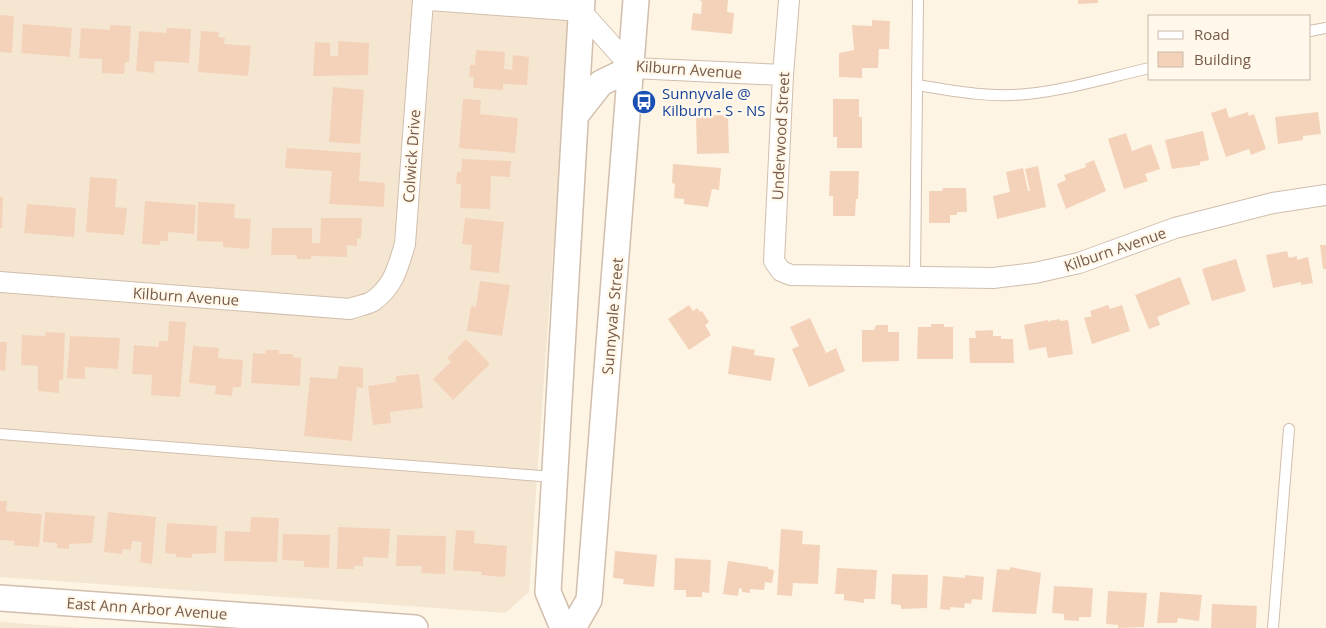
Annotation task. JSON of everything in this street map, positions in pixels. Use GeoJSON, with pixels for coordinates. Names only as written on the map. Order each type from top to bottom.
{"type":"FeatureCollection","features":[{"type":"Feature","properties":{"kind":"street","name":"Colwick Drive"},"geometry":{"type":"LineString","coordinates":[[372,302],[387,288],[396,275],[405,244],[423,0]]}},
{"type":"Feature","properties":{"kind":"street"},"geometry":{"type":"LineString","coordinates":[[430,0],[588,4],[576,115],[548,592],[563,628]]}},
{"type":"Feature","properties":{"kind":"street","name":"Sunnyvale Street"},"geometry":{"type":"LineString","coordinates":[[573,628],[589,600],[636,0]]}},
{"type":"Feature","properties":{"kind":"street","name":"Underwood Street"},"geometry":{"type":"LineString","coordinates":[[781,271],[774,261],[783,75],[789,0]]}},
{"type":"Feature","properties":{"kind":"street","name":"Kilburn Avenue"},"geometry":{"type":"LineString","coordinates":[[588,4],[607,40],[632,68],[783,75]]}},
{"type":"Feature","properties":{"kind":"street"},"geometry":{"type":"LineString","coordinates":[[576,115],[602,83],[632,68]]}},
{"type":"Feature","properties":{"kind":"street","name":"Kilburn Avenue"},"geometry":{"type":"LineString","coordinates":[[781,271],[791,275],[994,278],[1034,273],[1079,263],[1175,228],[1273,203],[1326,194]]}},
{"type":"Feature","properties":{"kind":"street","name":"Kilburn Avenue"},"geometry":{"type":"LineString","coordinates":[[0,282],[350,309],[372,302]]}},
{"type":"Feature","properties":{"kind":"street","name":"East Ann Arbor Avenue"},"geometry":{"type":"LineString","coordinates":[[0,598],[415,628]]}},
{"type":"Feature","properties":{"kind":"lane"},"geometry":{"type":"LineString","coordinates":[[915,276],[918,0]]}},
{"type":"Feature","properties":{"kind":"lane"},"geometry":{"type":"LineString","coordinates":[[1311,31],[1326,28]]}},
{"type":"Feature","properties":{"kind":"lane"},"geometry":{"type":"LineString","coordinates":[[917,85],[977,94],[1026,94],[1148,68]]}},
{"type":"Feature","properties":{"kind":"lane"},"geometry":{"type":"LineString","coordinates":[[1273,628],[1289,429]]}},
{"type":"Feature","properties":{"kind":"lane"},"geometry":{"type":"LineString","coordinates":[[0,434],[554,477]]}},
{"type":"Feature","properties":{"kind":"shaded area"},"geometry":{"type":"Polygon","coordinates":[[[0,0],[571,0],[529,592],[505,613],[0,577],[0,0]]]}},
{"type":"Feature","properties":{"kind":"shaded area"},"geometry":{"type":"Polygon","coordinates":[[[0,622],[82,628],[0,628],[0,622]]]}},
{"type":"Feature","properties":{"kind":"building"},"geometry":{"type":"Polygon","coordinates":[[[700,0],[728,0],[727,12],[734,13],[732,34],[691,30],[693,13],[701,14],[702,2],[700,0]]]}},
{"type":"Feature","properties":{"kind":"building"},"geometry":{"type":"Polygon","coordinates":[[[1078,0],[1098,0],[1098,3],[1078,4],[1078,0]]]}},
{"type":"Feature","properties":{"kind":"building"},"geometry":{"type":"Polygon","coordinates":[[[0,15],[14,16],[12,53],[0,52],[0,15]]]}},
{"type":"Feature","properties":{"kind":"building"},"geometry":{"type":"Polygon","coordinates":[[[872,20],[890,21],[889,49],[879,49],[878,68],[862,68],[862,78],[839,77],[839,53],[854,50],[852,25],[872,26],[872,20]]]}},
{"type":"Feature","properties":{"kind":"building"},"geometry":{"type":"Polygon","coordinates":[[[23,24],[72,28],[70,57],[21,53],[23,24]]]}},
{"type":"Feature","properties":{"kind":"building"},"geometry":{"type":"Polygon","coordinates":[[[110,25],[131,26],[129,62],[125,62],[124,74],[102,73],[102,59],[79,58],[81,28],[110,30],[110,25]]]}},
{"type":"Feature","properties":{"kind":"building"},"geometry":{"type":"Polygon","coordinates":[[[167,28],[191,29],[189,63],[155,61],[154,73],[136,71],[139,31],[166,33],[167,28]]]}},
{"type":"Feature","properties":{"kind":"building"},"geometry":{"type":"Polygon","coordinates":[[[201,31],[219,32],[218,37],[225,38],[224,44],[251,46],[248,76],[198,72],[201,31]]]}},
{"type":"Feature","properties":{"kind":"building"},"geometry":{"type":"Polygon","coordinates":[[[338,41],[369,43],[368,75],[313,76],[315,42],[330,43],[330,56],[338,56],[338,41]]]}},
{"type":"Feature","properties":{"kind":"building"},"geometry":{"type":"Polygon","coordinates":[[[476,50],[505,52],[504,69],[512,70],[513,55],[529,57],[527,85],[503,84],[503,90],[473,88],[474,77],[469,77],[470,65],[475,65],[476,50]]]}},
{"type":"Feature","properties":{"kind":"building"},"geometry":{"type":"Polygon","coordinates":[[[333,87],[364,90],[360,144],[329,142],[333,87]]]}},
{"type":"Feature","properties":{"kind":"building"},"geometry":{"type":"Polygon","coordinates":[[[463,99],[481,100],[480,114],[518,118],[515,153],[459,148],[463,99]]]}},
{"type":"Feature","properties":{"kind":"building"},"geometry":{"type":"Polygon","coordinates":[[[833,99],[859,99],[859,117],[862,117],[862,148],[837,148],[837,137],[833,137],[833,99]]]}},
{"type":"Feature","properties":{"kind":"building"},"geometry":{"type":"Polygon","coordinates":[[[1226,108],[1229,118],[1248,112],[1249,116],[1254,114],[1266,149],[1251,155],[1249,149],[1226,157],[1211,113],[1226,108]]]}},
{"type":"Feature","properties":{"kind":"building"},"geometry":{"type":"Polygon","coordinates":[[[1318,112],[1321,134],[1303,136],[1303,140],[1278,144],[1275,117],[1318,112]]]}},
{"type":"Feature","properties":{"kind":"building"},"geometry":{"type":"Polygon","coordinates":[[[728,115],[729,153],[697,154],[696,116],[728,115]]]}},
{"type":"Feature","properties":{"kind":"building"},"geometry":{"type":"Polygon","coordinates":[[[1203,131],[1209,160],[1200,162],[1200,165],[1172,169],[1165,140],[1203,131]]]}},
{"type":"Feature","properties":{"kind":"building"},"geometry":{"type":"Polygon","coordinates":[[[1126,133],[1132,151],[1151,144],[1160,169],[1145,174],[1148,181],[1124,189],[1108,139],[1126,133]]]}},
{"type":"Feature","properties":{"kind":"building"},"geometry":{"type":"Polygon","coordinates":[[[287,148],[361,153],[359,181],[385,183],[384,207],[329,204],[332,171],[285,168],[287,148]]]}},
{"type":"Feature","properties":{"kind":"building"},"geometry":{"type":"Polygon","coordinates":[[[462,159],[511,161],[510,177],[491,176],[490,209],[460,208],[461,184],[456,184],[457,172],[461,172],[462,159]]]}},
{"type":"Feature","properties":{"kind":"building"},"geometry":{"type":"Polygon","coordinates":[[[1094,160],[1106,191],[1066,209],[1057,184],[1066,180],[1064,175],[1086,167],[1085,164],[1094,160]]]}},
{"type":"Feature","properties":{"kind":"building"},"geometry":{"type":"Polygon","coordinates":[[[673,164],[721,168],[719,190],[712,189],[708,207],[684,204],[684,199],[674,198],[675,184],[672,183],[673,164]]]}},
{"type":"Feature","properties":{"kind":"building"},"geometry":{"type":"Polygon","coordinates":[[[1038,166],[1046,207],[997,219],[993,196],[1010,192],[1006,172],[1023,168],[1028,191],[1030,191],[1025,169],[1038,166]]]}},
{"type":"Feature","properties":{"kind":"building"},"geometry":{"type":"Polygon","coordinates":[[[830,171],[859,171],[855,216],[833,216],[833,196],[829,196],[830,171]]]}},
{"type":"Feature","properties":{"kind":"building"},"geometry":{"type":"Polygon","coordinates":[[[90,177],[117,179],[115,207],[127,208],[124,235],[86,232],[90,177]]]}},
{"type":"Feature","properties":{"kind":"building"},"geometry":{"type":"Polygon","coordinates":[[[943,188],[966,188],[967,212],[957,212],[957,215],[950,215],[950,223],[929,223],[929,191],[942,191],[943,188]]]}},
{"type":"Feature","properties":{"kind":"building"},"geometry":{"type":"Polygon","coordinates":[[[0,197],[3,197],[2,228],[0,228],[0,197]]]}},
{"type":"Feature","properties":{"kind":"building"},"geometry":{"type":"Polygon","coordinates":[[[145,201],[196,205],[194,234],[168,232],[168,241],[160,241],[160,245],[142,244],[145,201]]]}},
{"type":"Feature","properties":{"kind":"building"},"geometry":{"type":"Polygon","coordinates":[[[198,202],[235,204],[234,218],[251,219],[249,249],[223,247],[223,242],[197,241],[198,202]]]}},
{"type":"Feature","properties":{"kind":"building"},"geometry":{"type":"Polygon","coordinates":[[[27,204],[76,208],[74,237],[24,233],[27,204]]]}},
{"type":"Feature","properties":{"kind":"building"},"geometry":{"type":"Polygon","coordinates":[[[321,218],[362,218],[361,239],[357,238],[357,246],[347,245],[347,257],[311,256],[311,259],[297,259],[297,255],[271,255],[272,228],[312,228],[312,243],[320,243],[321,218]]]}},
{"type":"Feature","properties":{"kind":"building"},"geometry":{"type":"Polygon","coordinates":[[[465,218],[504,222],[499,273],[470,270],[472,245],[462,244],[465,218]]]}},
{"type":"Feature","properties":{"kind":"building"},"geometry":{"type":"Polygon","coordinates":[[[1320,245],[1326,245],[1326,269],[1323,269],[1320,245]]]}},
{"type":"Feature","properties":{"kind":"building"},"geometry":{"type":"Polygon","coordinates":[[[1287,251],[1289,258],[1297,256],[1297,260],[1308,257],[1313,283],[1301,285],[1301,282],[1273,288],[1266,255],[1287,251]]]}},
{"type":"Feature","properties":{"kind":"building"},"geometry":{"type":"Polygon","coordinates":[[[1236,259],[1246,291],[1212,301],[1202,269],[1236,259]]]}},
{"type":"Feature","properties":{"kind":"building"},"geometry":{"type":"Polygon","coordinates":[[[1180,277],[1190,304],[1157,317],[1160,325],[1149,329],[1135,295],[1180,277]]]}},
{"type":"Feature","properties":{"kind":"building"},"geometry":{"type":"Polygon","coordinates":[[[480,281],[510,285],[502,336],[467,331],[471,306],[476,307],[480,281]]]}},
{"type":"Feature","properties":{"kind":"building"},"geometry":{"type":"Polygon","coordinates":[[[689,305],[693,311],[697,308],[700,312],[702,311],[709,322],[705,325],[711,335],[689,350],[668,319],[689,305]]]}},
{"type":"Feature","properties":{"kind":"building"},"geometry":{"type":"Polygon","coordinates":[[[1108,305],[1110,309],[1122,305],[1130,331],[1092,344],[1084,318],[1092,316],[1090,311],[1108,305]]]}},
{"type":"Feature","properties":{"kind":"building"},"geometry":{"type":"Polygon","coordinates":[[[810,318],[826,353],[836,348],[845,371],[809,387],[792,349],[799,346],[790,327],[810,318]]]}},
{"type":"Feature","properties":{"kind":"building"},"geometry":{"type":"Polygon","coordinates":[[[1060,319],[1060,321],[1068,320],[1073,354],[1048,358],[1046,347],[1029,350],[1024,325],[1048,320],[1048,323],[1049,321],[1060,319]]]}},
{"type":"Feature","properties":{"kind":"building"},"geometry":{"type":"Polygon","coordinates":[[[169,321],[186,322],[180,397],[151,395],[152,375],[132,374],[134,345],[158,347],[159,341],[168,341],[169,321]]]}},
{"type":"Feature","properties":{"kind":"building"},"geometry":{"type":"Polygon","coordinates":[[[931,324],[944,324],[944,327],[953,327],[953,359],[917,359],[918,327],[931,327],[931,324]]]}},
{"type":"Feature","properties":{"kind":"building"},"geometry":{"type":"Polygon","coordinates":[[[876,325],[888,325],[888,332],[899,332],[899,361],[862,362],[862,330],[874,330],[876,325]]]}},
{"type":"Feature","properties":{"kind":"building"},"geometry":{"type":"Polygon","coordinates":[[[993,330],[993,336],[1001,336],[1001,339],[1013,339],[1014,363],[970,363],[969,338],[976,338],[975,331],[993,330]]]}},
{"type":"Feature","properties":{"kind":"building"},"geometry":{"type":"Polygon","coordinates":[[[46,332],[65,333],[63,380],[59,380],[59,393],[38,391],[38,366],[21,365],[22,335],[45,336],[46,332]]]}},
{"type":"Feature","properties":{"kind":"building"},"geometry":{"type":"Polygon","coordinates":[[[70,336],[120,338],[118,369],[85,367],[85,379],[67,378],[70,336]]]}},
{"type":"Feature","properties":{"kind":"building"},"geometry":{"type":"Polygon","coordinates":[[[466,339],[490,364],[453,400],[433,379],[451,362],[447,358],[466,339]]]}},
{"type":"Feature","properties":{"kind":"building"},"geometry":{"type":"Polygon","coordinates":[[[0,342],[7,342],[5,371],[0,370],[0,342]]]}},
{"type":"Feature","properties":{"kind":"building"},"geometry":{"type":"Polygon","coordinates":[[[193,346],[219,348],[218,358],[243,360],[241,387],[233,387],[232,396],[215,394],[216,386],[189,383],[193,346]]]}},
{"type":"Feature","properties":{"kind":"building"},"geometry":{"type":"Polygon","coordinates":[[[732,346],[755,350],[754,355],[775,358],[771,381],[728,374],[732,346]]]}},
{"type":"Feature","properties":{"kind":"building"},"geometry":{"type":"Polygon","coordinates":[[[266,350],[279,350],[279,354],[293,354],[293,357],[301,358],[300,386],[251,383],[253,353],[265,354],[266,350]]]}},
{"type":"Feature","properties":{"kind":"building"},"geometry":{"type":"Polygon","coordinates":[[[339,366],[363,368],[363,388],[357,387],[352,441],[304,436],[310,377],[337,379],[339,366]]]}},
{"type":"Feature","properties":{"kind":"building"},"geometry":{"type":"Polygon","coordinates":[[[419,374],[423,408],[390,412],[391,423],[373,425],[368,386],[396,382],[396,376],[419,374]]]}},
{"type":"Feature","properties":{"kind":"building"},"geometry":{"type":"Polygon","coordinates":[[[0,501],[7,501],[6,511],[42,514],[39,547],[14,545],[14,541],[0,540],[0,501]]]}},
{"type":"Feature","properties":{"kind":"building"},"geometry":{"type":"Polygon","coordinates":[[[45,512],[95,516],[92,543],[69,544],[69,549],[57,548],[57,543],[43,542],[45,512]]]}},
{"type":"Feature","properties":{"kind":"building"},"geometry":{"type":"Polygon","coordinates":[[[108,512],[156,517],[152,564],[140,562],[142,542],[132,541],[131,550],[123,549],[122,554],[104,552],[108,512]]]}},
{"type":"Feature","properties":{"kind":"building"},"geometry":{"type":"Polygon","coordinates":[[[251,517],[279,518],[277,562],[224,561],[225,531],[250,532],[251,517]]]}},
{"type":"Feature","properties":{"kind":"building"},"geometry":{"type":"Polygon","coordinates":[[[167,523],[217,526],[216,553],[192,554],[192,558],[176,557],[176,554],[165,553],[167,523]]]}},
{"type":"Feature","properties":{"kind":"building"},"geometry":{"type":"Polygon","coordinates":[[[338,527],[390,529],[388,558],[363,557],[363,566],[354,566],[354,569],[337,569],[338,527]]]}},
{"type":"Feature","properties":{"kind":"building"},"geometry":{"type":"Polygon","coordinates":[[[781,529],[803,531],[802,544],[820,545],[818,584],[793,583],[792,596],[777,595],[781,529]]]}},
{"type":"Feature","properties":{"kind":"building"},"geometry":{"type":"Polygon","coordinates":[[[456,530],[475,531],[474,543],[507,546],[505,577],[481,575],[482,572],[453,570],[456,530]]]}},
{"type":"Feature","properties":{"kind":"building"},"geometry":{"type":"Polygon","coordinates":[[[283,534],[330,535],[329,568],[304,567],[304,561],[282,560],[283,534]]]}},
{"type":"Feature","properties":{"kind":"building"},"geometry":{"type":"Polygon","coordinates":[[[397,535],[446,536],[445,574],[421,573],[422,566],[396,566],[397,535]]]}},
{"type":"Feature","properties":{"kind":"building"},"geometry":{"type":"Polygon","coordinates":[[[615,551],[657,555],[654,587],[623,584],[624,579],[613,578],[615,551]]]}},
{"type":"Feature","properties":{"kind":"building"},"geometry":{"type":"Polygon","coordinates":[[[675,558],[711,560],[709,593],[702,592],[702,597],[686,597],[686,590],[674,590],[675,558]]]}},
{"type":"Feature","properties":{"kind":"building"},"geometry":{"type":"Polygon","coordinates":[[[728,561],[768,567],[768,569],[774,570],[772,583],[765,582],[764,590],[750,589],[750,593],[742,592],[742,589],[739,588],[738,596],[723,594],[728,561]]]}},
{"type":"Feature","properties":{"kind":"building"},"geometry":{"type":"Polygon","coordinates":[[[1010,567],[1041,573],[1036,614],[992,612],[997,569],[1010,570],[1010,567]]]}},
{"type":"Feature","properties":{"kind":"building"},"geometry":{"type":"Polygon","coordinates":[[[837,568],[877,570],[875,599],[864,599],[864,603],[844,600],[844,594],[835,594],[837,568]]]}},
{"type":"Feature","properties":{"kind":"building"},"geometry":{"type":"Polygon","coordinates":[[[892,574],[928,575],[927,608],[901,609],[901,605],[891,604],[892,574]]]}},
{"type":"Feature","properties":{"kind":"building"},"geometry":{"type":"Polygon","coordinates":[[[965,575],[984,577],[982,600],[972,599],[971,604],[965,603],[964,608],[950,607],[950,610],[940,609],[943,576],[965,578],[965,575]]]}},
{"type":"Feature","properties":{"kind":"building"},"geometry":{"type":"Polygon","coordinates":[[[1054,586],[1093,588],[1091,617],[1079,617],[1079,621],[1064,620],[1064,614],[1052,613],[1054,586]]]}},
{"type":"Feature","properties":{"kind":"building"},"geometry":{"type":"Polygon","coordinates":[[[1108,591],[1147,593],[1144,627],[1118,628],[1118,625],[1106,624],[1108,591]]]}},
{"type":"Feature","properties":{"kind":"building"},"geometry":{"type":"Polygon","coordinates":[[[1160,592],[1202,595],[1199,621],[1178,618],[1177,623],[1157,623],[1160,592]]]}},
{"type":"Feature","properties":{"kind":"building"},"geometry":{"type":"Polygon","coordinates":[[[1212,604],[1257,606],[1256,628],[1211,628],[1212,604]]]}},
{"type":"Feature","properties":{"kind":"place","name":"Sunnyvale @ Kilburn - S - NS"},"geometry":{"type":"Point","coordinates":[644,102]}}]}
